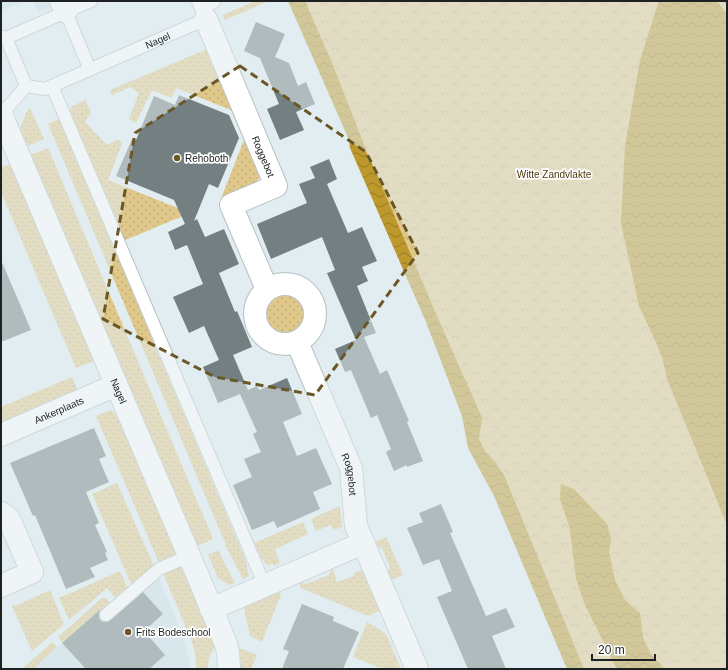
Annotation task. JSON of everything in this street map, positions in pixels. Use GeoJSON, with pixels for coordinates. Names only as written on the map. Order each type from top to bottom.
{"type":"FeatureCollection","features":[{"type":"Feature","properties":{"kind":"street","name":"Roggebot"},"geometry":{"type":"LineString","coordinates":[[205,8],[276,186],[231,205],[267,289]]}},
{"type":"Feature","properties":{"kind":"street","name":"Nagel"},"geometry":{"type":"LineString","coordinates":[[1,114],[190,556],[227,648],[229,669]]}},
{"type":"Feature","properties":{"kind":"street"},"geometry":{"type":"LineString","coordinates":[[289,284],[302,289],[311,299],[315,308],[314,322],[308,334],[297,342],[287,344],[277,343],[267,338],[260,331],[256,322],[256,306],[260,297],[267,289],[275,285],[289,284]]}},
{"type":"Feature","properties":{"kind":"street","name":"Roggebot"},"geometry":{"type":"LineString","coordinates":[[297,342],[351,468],[356,526],[417,669]]}},
{"type":"Feature","properties":{"kind":"street","name":"Ankerplaats"},"geometry":{"type":"LineString","coordinates":[[1,435],[116,385]]}},
{"type":"Feature","properties":{"kind":"street"},"geometry":{"type":"LineString","coordinates":[[1,513],[9,519],[32,572],[1,586]]}},
{"type":"Feature","properties":{"kind":"street"},"geometry":{"type":"LineString","coordinates":[[211,609],[363,543]]}},
{"type":"Feature","properties":{"kind":"lane"},"geometry":{"type":"LineString","coordinates":[[26,86],[3,37],[64,6],[91,1]]}},
{"type":"Feature","properties":{"kind":"lane"},"geometry":{"type":"LineString","coordinates":[[64,6],[90,70]]}},
{"type":"Feature","properties":{"kind":"lane","name":"Nagel"},"geometry":{"type":"LineString","coordinates":[[1,114],[26,86],[45,89],[90,70],[205,8]]}},
{"type":"Feature","properties":{"kind":"lane"},"geometry":{"type":"LineString","coordinates":[[52,86],[265,586]]}},
{"type":"Feature","properties":{"kind":"lane"},"geometry":{"type":"LineString","coordinates":[[106,615],[159,569],[190,556]]}},
{"type":"Feature","properties":{"kind":"highlighted area"},"geometry":{"type":"Polygon","coordinates":[[[240,66],[366,152],[418,253],[315,395],[215,377],[103,319],[135,133],[240,66]]]}},
{"type":"Feature","properties":{"kind":"shaded area"},"geometry":{"type":"Polygon","coordinates":[[[1,1],[23,1],[1,11],[1,1]]]}},
{"type":"Feature","properties":{"kind":"shaded area"},"geometry":{"type":"Polygon","coordinates":[[[33,1],[66,1],[38,12],[33,1]]]}},
{"type":"Feature","properties":{"kind":"shaded area","name":"Frits Bodeschool"},"geometry":{"type":"Polygon","coordinates":[[[158,576],[186,644],[190,669],[33,669],[100,609],[158,576]]]}},
{"type":"Feature","properties":{"kind":"green space"},"geometry":{"type":"Polygon","coordinates":[[[256,1],[269,1],[225,20],[223,15],[256,1]]]}},
{"type":"Feature","properties":{"kind":"green space","name":"Witte Zandvlakte"},"geometry":{"type":"Polygon","coordinates":[[[288,1],[727,1],[727,669],[572,669],[431,322],[288,1]]]}},
{"type":"Feature","properties":{"kind":"green space"},"geometry":{"type":"Polygon","coordinates":[[[212,47],[263,170],[256,183],[223,199],[222,196],[244,140],[231,110],[176,88],[172,98],[152,90],[136,123],[129,119],[139,93],[130,87],[112,95],[110,90],[212,47]]]}},
{"type":"Feature","properties":{"kind":"green space"},"geometry":{"type":"Polygon","coordinates":[[[85,100],[91,112],[85,122],[107,145],[118,139],[122,144],[108,180],[190,213],[123,241],[70,114],[71,107],[85,100]]]}},
{"type":"Feature","properties":{"kind":"green space"},"geometry":{"type":"Polygon","coordinates":[[[30,108],[44,139],[28,146],[20,129],[26,113],[30,108]]]}},
{"type":"Feature","properties":{"kind":"green space"},"geometry":{"type":"Polygon","coordinates":[[[59,119],[246,561],[249,576],[243,579],[225,545],[48,124],[59,119]]]}},
{"type":"Feature","properties":{"kind":"green space"},"geometry":{"type":"Polygon","coordinates":[[[48,148],[213,539],[197,546],[31,155],[48,148]]]}},
{"type":"Feature","properties":{"kind":"green space"},"geometry":{"type":"Polygon","coordinates":[[[1,163],[3,167],[11,164],[94,361],[76,368],[1,192],[1,163]]]}},
{"type":"Feature","properties":{"kind":"green space"},"geometry":{"type":"Polygon","coordinates":[[[285,291],[298,295],[304,301],[308,314],[304,327],[298,333],[285,337],[272,333],[266,327],[262,314],[266,301],[272,295],[285,291]]]}},
{"type":"Feature","properties":{"kind":"green space"},"geometry":{"type":"Polygon","coordinates":[[[72,377],[78,391],[1,424],[1,407],[72,377]]]}},
{"type":"Feature","properties":{"kind":"green space"},"geometry":{"type":"Polygon","coordinates":[[[111,410],[120,422],[177,556],[159,563],[96,416],[111,410]]]}},
{"type":"Feature","properties":{"kind":"green space"},"geometry":{"type":"Polygon","coordinates":[[[117,483],[154,566],[132,586],[92,494],[117,483]]]}},
{"type":"Feature","properties":{"kind":"green space"},"geometry":{"type":"Polygon","coordinates":[[[340,506],[342,527],[334,530],[331,525],[316,531],[311,519],[340,506]]]}},
{"type":"Feature","properties":{"kind":"green space"},"geometry":{"type":"Polygon","coordinates":[[[303,522],[308,534],[275,549],[280,563],[274,566],[273,563],[268,566],[259,555],[254,543],[303,522]]]}},
{"type":"Feature","properties":{"kind":"green space"},"geometry":{"type":"Polygon","coordinates":[[[386,537],[403,575],[388,581],[386,576],[390,567],[382,548],[373,545],[372,543],[386,537]]]}},
{"type":"Feature","properties":{"kind":"green space"},"geometry":{"type":"Polygon","coordinates":[[[218,550],[235,583],[229,585],[218,578],[208,555],[218,550]]]}},
{"type":"Feature","properties":{"kind":"green space"},"geometry":{"type":"Polygon","coordinates":[[[181,565],[215,646],[209,658],[208,669],[196,669],[195,653],[191,639],[163,573],[181,565]]]}},
{"type":"Feature","properties":{"kind":"green space"},"geometry":{"type":"Polygon","coordinates":[[[332,567],[337,582],[354,576],[353,573],[366,569],[383,609],[368,616],[301,588],[298,580],[306,584],[329,575],[332,567]]]}},
{"type":"Feature","properties":{"kind":"green space"},"geometry":{"type":"Polygon","coordinates":[[[120,571],[128,589],[117,599],[107,588],[69,620],[59,598],[120,571]]]}},
{"type":"Feature","properties":{"kind":"green space"},"geometry":{"type":"Polygon","coordinates":[[[278,589],[281,595],[262,642],[250,636],[243,604],[278,589]]]}},
{"type":"Feature","properties":{"kind":"green space"},"geometry":{"type":"Polygon","coordinates":[[[50,590],[64,624],[32,651],[12,606],[50,590]]]}},
{"type":"Feature","properties":{"kind":"green space"},"geometry":{"type":"Polygon","coordinates":[[[102,598],[106,598],[111,604],[102,612],[100,610],[63,643],[58,637],[102,598]]]}},
{"type":"Feature","properties":{"kind":"green space"},"geometry":{"type":"Polygon","coordinates":[[[367,622],[381,630],[387,636],[401,669],[383,669],[353,657],[367,622]]]}},
{"type":"Feature","properties":{"kind":"green space"},"geometry":{"type":"Polygon","coordinates":[[[52,642],[57,647],[33,669],[22,669],[52,642]]]}},
{"type":"Feature","properties":{"kind":"green space"},"geometry":{"type":"Polygon","coordinates":[[[239,648],[257,655],[251,669],[241,669],[239,648]]]}},
{"type":"Feature","properties":{"kind":"water"},"geometry":{"type":"Polygon","coordinates":[[[288,1],[305,1],[333,65],[365,147],[482,418],[479,439],[485,451],[504,475],[584,669],[567,669],[494,496],[468,448],[462,416],[426,322],[288,1]]]}},
{"type":"Feature","properties":{"kind":"water"},"geometry":{"type":"Polygon","coordinates":[[[659,1],[717,1],[727,14],[727,525],[667,379],[663,360],[639,306],[621,223],[625,146],[640,60],[659,1]]]}},
{"type":"Feature","properties":{"kind":"water"},"geometry":{"type":"Polygon","coordinates":[[[561,484],[574,489],[607,524],[611,538],[609,552],[615,580],[625,600],[640,613],[643,638],[651,654],[665,669],[617,669],[585,605],[576,579],[570,529],[560,499],[561,484]]]}},
{"type":"Feature","properties":{"kind":"building"},"geometry":{"type":"Polygon","coordinates":[[[256,22],[285,34],[275,57],[289,63],[298,86],[306,82],[315,104],[296,112],[304,130],[280,140],[267,109],[279,104],[260,58],[244,51],[256,22]]]}},
{"type":"Feature","properties":{"kind":"building"},"geometry":{"type":"Polygon","coordinates":[[[179,95],[229,115],[239,138],[218,188],[209,184],[194,221],[197,219],[205,237],[224,229],[239,264],[219,273],[235,312],[237,311],[252,347],[233,355],[248,390],[257,386],[259,390],[287,378],[302,414],[283,422],[297,456],[316,448],[332,484],[313,492],[320,509],[277,528],[274,521],[252,530],[233,485],[252,477],[244,459],[261,452],[253,434],[257,432],[240,394],[218,403],[203,367],[219,360],[204,326],[189,333],[173,297],[203,284],[187,245],[175,250],[168,232],[185,224],[174,200],[116,176],[132,139],[136,140],[154,96],[175,105],[179,95]]]}},
{"type":"Feature","properties":{"kind":"building"},"geometry":{"type":"Polygon","coordinates":[[[329,159],[337,179],[327,184],[348,233],[362,227],[377,261],[362,267],[368,281],[357,286],[376,333],[364,337],[380,374],[387,370],[409,421],[407,422],[423,461],[407,467],[407,465],[394,471],[386,452],[391,449],[377,415],[371,418],[351,370],[345,372],[335,349],[356,340],[327,273],[335,270],[322,237],[271,259],[257,224],[307,203],[299,184],[315,178],[310,167],[329,159]]]}},
{"type":"Feature","properties":{"kind":"building"},"geometry":{"type":"Polygon","coordinates":[[[1,260],[31,330],[1,342],[1,260]]]}},
{"type":"Feature","properties":{"kind":"building"},"geometry":{"type":"Polygon","coordinates":[[[94,428],[106,456],[99,459],[109,482],[86,492],[99,523],[95,525],[107,552],[105,553],[108,560],[90,568],[95,577],[66,589],[35,515],[33,516],[10,463],[94,428]]]}},
{"type":"Feature","properties":{"kind":"building"},"geometry":{"type":"Polygon","coordinates":[[[441,504],[453,532],[450,533],[486,616],[506,608],[515,627],[492,636],[506,669],[468,669],[437,597],[452,591],[439,559],[423,565],[407,528],[423,522],[419,513],[441,504]]]}},
{"type":"Feature","properties":{"kind":"building","name":"Frits Bodeschool"},"geometry":{"type":"Polygon","coordinates":[[[143,592],[163,614],[144,631],[165,655],[149,669],[86,669],[62,643],[100,610],[100,620],[108,622],[143,592]]]}},
{"type":"Feature","properties":{"kind":"building"},"geometry":{"type":"Polygon","coordinates":[[[302,604],[334,617],[333,621],[359,632],[343,669],[282,669],[289,651],[283,649],[302,604]]]}},
{"type":"Feature","properties":{"kind":"place","name":"Rehoboth"},"geometry":{"type":"Point","coordinates":[177,158]}},
{"type":"Feature","properties":{"kind":"place","name":"Frits Bodeschool"},"geometry":{"type":"Point","coordinates":[128,632]}}]}
